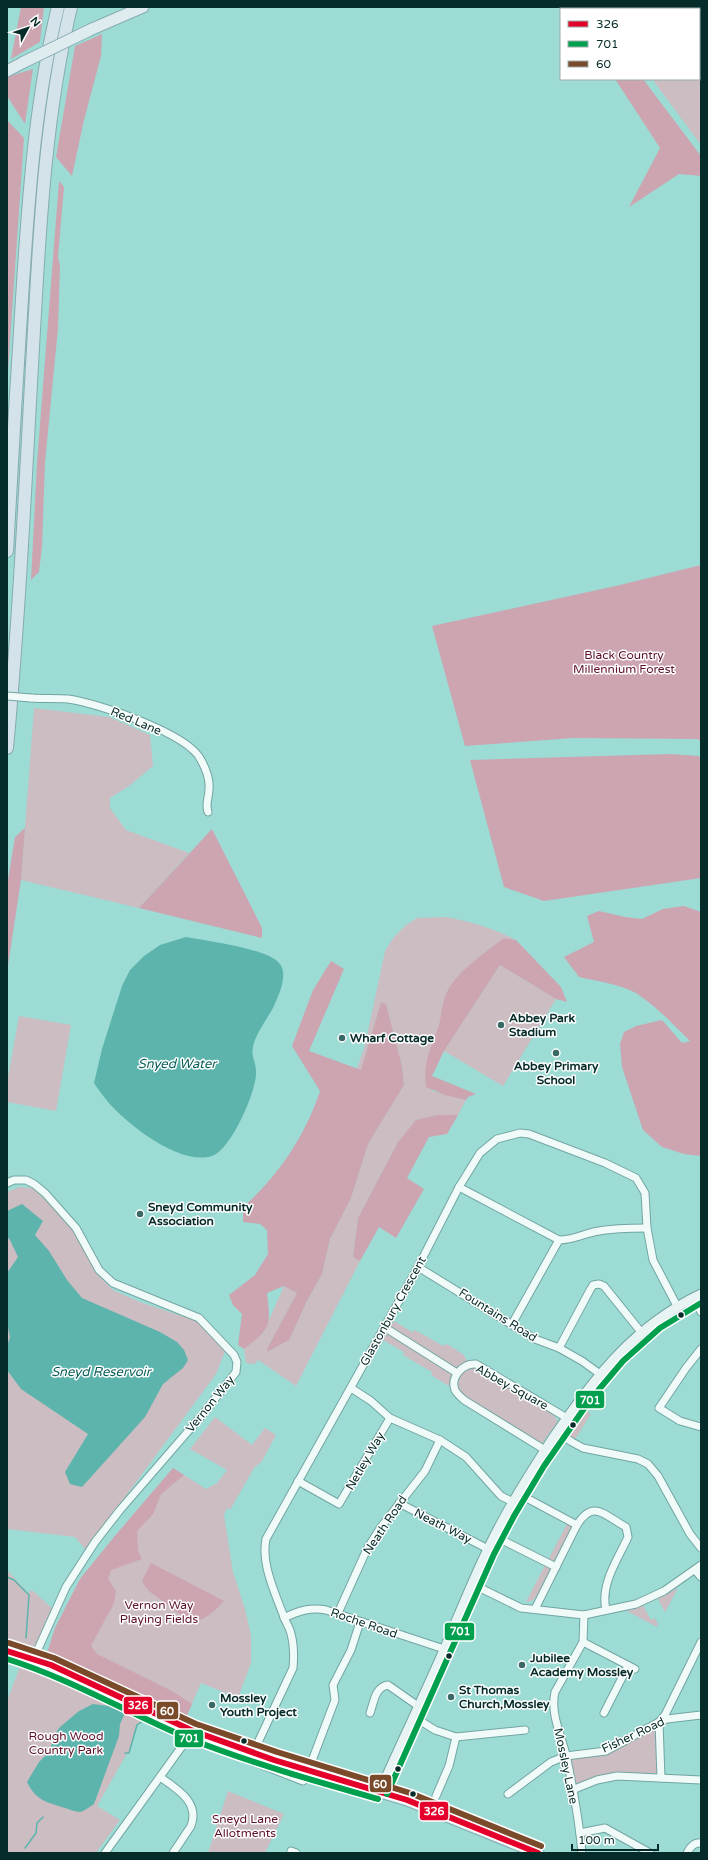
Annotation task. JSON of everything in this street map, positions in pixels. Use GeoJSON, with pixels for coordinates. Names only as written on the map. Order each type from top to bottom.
{"type":"FeatureCollection","features":[{"type":"Feature","properties":{"kind":"highway"},"geometry":{"type":"LineString","coordinates":[[40,102],[37,80],[50,7]]}},
{"type":"Feature","properties":{"kind":"highway"},"geometry":{"type":"LineString","coordinates":[[7,551],[25,251],[36,125],[50,36],[58,7]]}},
{"type":"Feature","properties":{"kind":"highway"},"geometry":{"type":"LineString","coordinates":[[7,748],[14,667],[38,255],[47,162],[58,76],[71,7]]}},
{"type":"Feature","properties":{"kind":"highway"},"geometry":{"type":"LineString","coordinates":[[58,76],[66,56],[78,7]]}},
{"type":"Feature","properties":{"kind":"main road"},"geometry":{"type":"LineString","coordinates":[[7,71],[92,29],[143,7]]}},
{"type":"Feature","properties":{"kind":"main road"},"geometry":{"type":"LineString","coordinates":[[7,1651],[30,1657],[193,1731],[248,1751],[380,1791],[440,1812],[538,1853]]}},
{"type":"Feature","properties":{"kind":"street","name":"Red Lane"},"geometry":{"type":"LineString","coordinates":[[7,696],[68,699],[114,710],[183,741],[200,758],[208,775],[209,789],[206,806],[208,812]]}},
{"type":"Feature","properties":{"kind":"street","name":"Glastonbury Crescent"},"geometry":{"type":"LineString","coordinates":[[248,1751],[293,1668],[294,1654],[291,1634],[284,1618],[265,1560],[264,1550],[266,1539],[418,1267],[459,1187],[480,1152],[485,1147],[504,1136],[520,1133],[528,1134],[605,1163],[627,1172],[636,1178],[644,1193],[653,1260],[677,1306]]}},
{"type":"Feature","properties":{"kind":"street","name":"Vernon Way"},"geometry":{"type":"LineString","coordinates":[[7,1184],[14,1180],[26,1180],[34,1184],[45,1193],[76,1228],[99,1270],[113,1283],[199,1318],[229,1349],[238,1362],[236,1372],[203,1414],[120,1510],[95,1542],[66,1587],[30,1657]]}},
{"type":"Feature","properties":{"kind":"street"},"geometry":{"type":"LineString","coordinates":[[459,1187],[559,1240],[569,1240],[598,1231],[648,1228]]}},
{"type":"Feature","properties":{"kind":"street"},"geometry":{"type":"LineString","coordinates":[[512,1324],[559,1240]]}},
{"type":"Feature","properties":{"kind":"street","name":"Fountains Road"},"geometry":{"type":"LineString","coordinates":[[418,1267],[535,1339],[559,1348],[582,1361],[600,1374]]}},
{"type":"Feature","properties":{"kind":"street"},"geometry":{"type":"LineString","coordinates":[[559,1348],[593,1285],[599,1284],[607,1290],[641,1332]]}},
{"type":"Feature","properties":{"kind":"street"},"geometry":{"type":"LineString","coordinates":[[380,1791],[494,1536],[513,1502],[557,1432],[600,1374],[618,1353],[641,1332],[677,1306],[697,1296],[701,1312]]}},
{"type":"Feature","properties":{"kind":"street","name":"Abbey Square"},"geometry":{"type":"LineString","coordinates":[[384,1327],[457,1373]]}},
{"type":"Feature","properties":{"kind":"street"},"geometry":{"type":"LineString","coordinates":[[701,1349],[686,1368],[659,1408],[680,1421],[701,1427]]}},
{"type":"Feature","properties":{"kind":"street","name":"Abbey Square"},"geometry":{"type":"LineString","coordinates":[[545,1450],[464,1400],[455,1390],[454,1383],[457,1373],[464,1367],[476,1364],[567,1418]]}},
{"type":"Feature","properties":{"kind":"street"},"geometry":{"type":"LineString","coordinates":[[351,1388],[371,1401],[390,1418],[440,1440],[466,1457],[498,1493],[513,1502]]}},
{"type":"Feature","properties":{"kind":"street","name":"Netley Way"},"geometry":{"type":"LineString","coordinates":[[298,1481],[339,1504],[390,1418]]}},
{"type":"Feature","properties":{"kind":"street"},"geometry":{"type":"LineString","coordinates":[[557,1432],[583,1448],[638,1459],[648,1464],[658,1476],[690,1534],[701,1548]]}},
{"type":"Feature","properties":{"kind":"street","name":"Neath Road"},"geometry":{"type":"LineString","coordinates":[[338,1614],[367,1549],[399,1503],[425,1471],[440,1440]]}},
{"type":"Feature","properties":{"kind":"street"},"geometry":{"type":"LineString","coordinates":[[519,1494],[577,1525]]}},
{"type":"Feature","properties":{"kind":"street","name":"Neath Way"},"geometry":{"type":"LineString","coordinates":[[399,1503],[488,1549]]}},
{"type":"Feature","properties":{"kind":"street"},"geometry":{"type":"LineString","coordinates":[[535,1609],[582,1516],[589,1511],[595,1510],[626,1527],[628,1531],[628,1537],[607,1582],[604,1601],[606,1610]]}},
{"type":"Feature","properties":{"kind":"street"},"geometry":{"type":"LineString","coordinates":[[494,1536],[556,1567]]}},
{"type":"Feature","properties":{"kind":"street"},"geometry":{"type":"LineString","coordinates":[[472,1584],[521,1608],[584,1614],[642,1601],[664,1591],[698,1568],[701,1577]]}},
{"type":"Feature","properties":{"kind":"street","name":"Roche Road"},"geometry":{"type":"LineString","coordinates":[[284,1618],[301,1610],[318,1608],[444,1649]]}},
{"type":"Feature","properties":{"kind":"street","name":"Mossley Lane"},"geometry":{"type":"LineString","coordinates":[[582,1853],[580,1833],[566,1756],[554,1710],[553,1700],[555,1692],[583,1642],[584,1614]]}},
{"type":"Feature","properties":{"kind":"street"},"geometry":{"type":"LineString","coordinates":[[313,1758],[334,1700],[333,1684],[351,1650],[360,1622]]}},
{"type":"Feature","properties":{"kind":"street"},"geometry":{"type":"LineString","coordinates":[[583,1642],[632,1667],[604,1712]]}},
{"type":"Feature","properties":{"kind":"street"},"geometry":{"type":"LineString","coordinates":[[661,1778],[659,1722],[665,1715],[701,1642]]}},
{"type":"Feature","properties":{"kind":"street"},"geometry":{"type":"LineString","coordinates":[[370,1713],[378,1689],[382,1686],[388,1685],[418,1706]]}},
{"type":"Feature","properties":{"kind":"street","name":"Fisher Road"},"geometry":{"type":"LineString","coordinates":[[508,1794],[551,1762],[566,1756],[606,1751],[667,1719],[701,1715]]}},
{"type":"Feature","properties":{"kind":"street"},"geometry":{"type":"LineString","coordinates":[[414,1717],[435,1730],[456,1737],[525,1730]]}},
{"type":"Feature","properties":{"kind":"street"},"geometry":{"type":"LineString","coordinates":[[105,1853],[193,1731]]}},
{"type":"Feature","properties":{"kind":"street"},"geometry":{"type":"LineString","coordinates":[[436,1793],[449,1766],[456,1737]]}},
{"type":"Feature","properties":{"kind":"street"},"geometry":{"type":"LineString","coordinates":[[248,1751],[244,1755],[249,1760],[303,1781]]}},
{"type":"Feature","properties":{"kind":"street"},"geometry":{"type":"LineString","coordinates":[[572,1790],[597,1780],[617,1776],[701,1780]]}},
{"type":"Feature","properties":{"kind":"street"},"geometry":{"type":"LineString","coordinates":[[160,1777],[187,1797],[193,1811],[193,1822],[173,1853]]}},
{"type":"Feature","properties":{"kind":"street"},"geometry":{"type":"LineString","coordinates":[[516,1788],[522,1794]]}},
{"type":"Feature","properties":{"kind":"street"},"geometry":{"type":"LineString","coordinates":[[580,1833],[605,1828],[650,1853]]}},
{"type":"Feature","properties":{"kind":"street"},"geometry":{"type":"LineString","coordinates":[[687,1853],[690,1847],[697,1842],[701,1843]]}},
{"type":"Feature","properties":{"kind":"green space"},"geometry":{"type":"Polygon","coordinates":[[[21,7],[44,7],[40,42],[11,59],[21,7]]]}},
{"type":"Feature","properties":{"kind":"green space"},"geometry":{"type":"Polygon","coordinates":[[[599,7],[701,7],[701,145],[653,80],[700,80],[700,8],[599,7]]]}},
{"type":"Feature","properties":{"kind":"green space"},"geometry":{"type":"Polygon","coordinates":[[[102,34],[101,56],[84,120],[72,176],[56,157],[75,46],[102,34]]]}},
{"type":"Feature","properties":{"kind":"green space"},"geometry":{"type":"Polygon","coordinates":[[[33,69],[25,124],[7,96],[7,77],[33,69]]]}},
{"type":"Feature","properties":{"kind":"green space"},"geometry":{"type":"Polygon","coordinates":[[[616,80],[644,80],[701,156],[701,176],[679,174],[629,207],[660,148],[616,80]]]}},
{"type":"Feature","properties":{"kind":"green space"},"geometry":{"type":"Polygon","coordinates":[[[8,121],[24,138],[7,385],[7,129],[8,121]]]}},
{"type":"Feature","properties":{"kind":"green space"},"geometry":{"type":"Polygon","coordinates":[[[59,181],[64,187],[58,257],[60,266],[58,328],[45,462],[42,547],[39,572],[31,580],[37,463],[59,181]]]}},
{"type":"Feature","properties":{"kind":"green space","name":"Black Country Millennium Forest"},"geometry":{"type":"Polygon","coordinates":[[[701,565],[701,742],[698,739],[574,738],[465,746],[432,626],[620,585],[701,565]]]}},
{"type":"Feature","properties":{"kind":"green space"},"geometry":{"type":"Polygon","coordinates":[[[34,708],[109,717],[150,735],[153,766],[129,786],[110,798],[110,808],[126,830],[189,853],[139,908],[21,880],[34,708]]]}},
{"type":"Feature","properties":{"kind":"green space"},"geometry":{"type":"Polygon","coordinates":[[[670,754],[699,756],[701,761],[701,878],[544,901],[504,887],[470,760],[670,754]]]}},
{"type":"Feature","properties":{"kind":"green space"},"geometry":{"type":"Polygon","coordinates":[[[25,828],[21,880],[7,972],[7,886],[15,837],[25,828]]]}},
{"type":"Feature","properties":{"kind":"green space"},"geometry":{"type":"Polygon","coordinates":[[[212,829],[262,928],[262,938],[139,908],[212,829]]]}},
{"type":"Feature","properties":{"kind":"green space"},"geometry":{"type":"Polygon","coordinates":[[[684,906],[701,912],[701,1156],[684,1154],[662,1147],[643,1130],[622,1067],[620,1044],[624,1032],[636,1026],[662,1020],[682,1043],[690,1041],[657,1009],[636,993],[615,985],[579,977],[564,957],[594,942],[587,916],[599,911],[642,919],[663,909],[684,906]]]}},
{"type":"Feature","properties":{"kind":"green space"},"geometry":{"type":"Polygon","coordinates":[[[447,917],[482,926],[516,940],[504,938],[440,1025],[428,1056],[432,1091],[466,1100],[458,1115],[437,1115],[416,1120],[398,1142],[358,1218],[353,1257],[360,1261],[296,1386],[258,1360],[255,1364],[246,1363],[244,1349],[263,1333],[284,1286],[297,1293],[267,1349],[267,1352],[289,1340],[307,1301],[322,1274],[330,1239],[351,1198],[368,1144],[404,1085],[402,1066],[386,1005],[381,1002],[361,1070],[357,1069],[365,1045],[385,951],[394,937],[406,925],[417,918],[447,917]]]}},
{"type":"Feature","properties":{"kind":"green space"},"geometry":{"type":"Polygon","coordinates":[[[504,938],[516,940],[561,987],[567,1002],[556,999],[500,965],[444,1051],[432,1076],[476,1094],[468,1097],[466,1100],[445,1095],[426,1087],[425,1072],[427,1058],[439,1026],[447,992],[465,969],[504,938]]]}},
{"type":"Feature","properties":{"kind":"green space"},"geometry":{"type":"Polygon","coordinates":[[[331,961],[344,969],[309,1051],[361,1070],[381,1002],[386,1004],[402,1066],[404,1085],[368,1144],[351,1198],[330,1239],[322,1274],[307,1301],[289,1340],[267,1352],[267,1349],[297,1293],[284,1286],[267,1293],[269,1320],[267,1326],[260,1336],[244,1349],[238,1345],[242,1314],[233,1305],[229,1295],[255,1275],[268,1254],[267,1230],[260,1224],[243,1222],[243,1207],[268,1182],[299,1139],[320,1091],[292,1046],[313,990],[331,961]]]}},
{"type":"Feature","properties":{"kind":"green space","name":"Abbey Park Stadium"},"geometry":{"type":"Polygon","coordinates":[[[500,965],[556,999],[503,1086],[444,1051],[500,965]]]}},
{"type":"Feature","properties":{"kind":"green space"},"geometry":{"type":"Polygon","coordinates":[[[19,1016],[71,1025],[56,1111],[7,1102],[7,1083],[19,1016]]]}},
{"type":"Feature","properties":{"kind":"green space"},"geometry":{"type":"Polygon","coordinates":[[[437,1115],[458,1115],[447,1134],[429,1137],[407,1178],[424,1189],[396,1238],[379,1227],[360,1261],[353,1257],[358,1218],[398,1142],[416,1120],[437,1115]]]}},
{"type":"Feature","properties":{"kind":"green space"},"geometry":{"type":"Polygon","coordinates":[[[19,1187],[32,1188],[59,1212],[77,1233],[98,1275],[113,1290],[140,1302],[199,1322],[226,1349],[216,1374],[86,1550],[75,1537],[7,1529],[7,1192],[19,1187]]]}},
{"type":"Feature","properties":{"kind":"green space"},"geometry":{"type":"Polygon","coordinates":[[[394,1321],[412,1332],[415,1330],[443,1346],[447,1344],[464,1355],[467,1361],[456,1369],[390,1327],[394,1321]]]}},
{"type":"Feature","properties":{"kind":"green space"},"geometry":{"type":"Polygon","coordinates":[[[387,1333],[454,1373],[449,1386],[431,1375],[432,1372],[403,1355],[404,1352],[383,1340],[387,1333]]]}},
{"type":"Feature","properties":{"kind":"green space"},"geometry":{"type":"Polygon","coordinates":[[[475,1367],[551,1412],[558,1421],[541,1445],[465,1398],[461,1394],[457,1385],[463,1369],[475,1367]]]}},
{"type":"Feature","properties":{"kind":"green space"},"geometry":{"type":"Polygon","coordinates":[[[581,1408],[591,1414],[575,1439],[568,1435],[567,1429],[581,1408]]]}},
{"type":"Feature","properties":{"kind":"green space","name":"Vernon Way Playing Fields"},"geometry":{"type":"Polygon","coordinates":[[[215,1417],[252,1445],[265,1428],[276,1435],[262,1461],[254,1468],[230,1510],[227,1508],[224,1515],[233,1572],[245,1609],[251,1635],[251,1663],[238,1698],[201,1683],[185,1720],[53,1658],[48,1650],[55,1628],[80,1579],[173,1468],[206,1489],[217,1483],[227,1470],[190,1449],[215,1417]]]}},
{"type":"Feature","properties":{"kind":"green space"},"geometry":{"type":"Polygon","coordinates":[[[173,1468],[184,1475],[161,1494],[153,1514],[137,1531],[138,1551],[142,1559],[111,1570],[108,1579],[116,1591],[114,1603],[91,1646],[97,1654],[172,1691],[192,1704],[185,1720],[53,1658],[48,1650],[55,1628],[80,1579],[173,1468]]]}},
{"type":"Feature","properties":{"kind":"green space"},"geometry":{"type":"Polygon","coordinates":[[[567,1524],[573,1528],[553,1562],[548,1560],[567,1524]]]}},
{"type":"Feature","properties":{"kind":"green space"},"geometry":{"type":"Polygon","coordinates":[[[151,1563],[224,1601],[215,1610],[201,1619],[188,1619],[152,1593],[144,1585],[142,1581],[151,1563]]]}},
{"type":"Feature","properties":{"kind":"green space"},"geometry":{"type":"Polygon","coordinates":[[[545,1565],[550,1569],[549,1573],[535,1598],[532,1601],[526,1602],[545,1565]]]}},
{"type":"Feature","properties":{"kind":"green space"},"geometry":{"type":"Polygon","coordinates":[[[7,1570],[28,1593],[32,1590],[53,1609],[38,1645],[34,1650],[7,1645],[7,1570]]]}},
{"type":"Feature","properties":{"kind":"green space"},"geometry":{"type":"Polygon","coordinates":[[[678,1588],[665,1612],[658,1599],[678,1588]]]}},
{"type":"Feature","properties":{"kind":"green space"},"geometry":{"type":"Polygon","coordinates":[[[643,1605],[651,1620],[655,1618],[658,1624],[657,1627],[627,1611],[643,1605]]]}},
{"type":"Feature","properties":{"kind":"green space","name":"Rough Wood Country Park"},"geometry":{"type":"Polygon","coordinates":[[[22,1661],[53,1671],[147,1714],[143,1721],[137,1725],[129,1753],[126,1755],[97,1806],[120,1820],[96,1853],[7,1853],[7,1701],[22,1661]]]}},
{"type":"Feature","properties":{"kind":"green space"},"geometry":{"type":"Polygon","coordinates":[[[649,1730],[654,1731],[657,1735],[658,1770],[656,1773],[618,1773],[575,1786],[569,1759],[606,1754],[628,1744],[649,1730]]]}},
{"type":"Feature","properties":{"kind":"green space","name":"Sneyd Lane Allotments"},"geometry":{"type":"Polygon","coordinates":[[[228,1791],[284,1814],[265,1853],[208,1853],[228,1791]]]}},
{"type":"Feature","properties":{"kind":"water","name":"Snyed Water"},"geometry":{"type":"Polygon","coordinates":[[[186,937],[235,946],[262,953],[279,963],[283,972],[282,984],[272,1011],[258,1033],[254,1043],[253,1054],[256,1070],[253,1091],[248,1104],[235,1131],[227,1143],[212,1156],[199,1157],[185,1155],[170,1149],[141,1132],[128,1122],[106,1100],[94,1083],[102,1049],[122,986],[130,970],[144,956],[160,945],[186,937]]]}},
{"type":"Feature","properties":{"kind":"water","name":"Sneyd Reservoir"},"geometry":{"type":"Polygon","coordinates":[[[22,1204],[43,1221],[35,1235],[49,1251],[67,1280],[82,1298],[160,1332],[177,1342],[184,1350],[188,1360],[183,1368],[163,1384],[145,1417],[82,1487],[70,1484],[65,1472],[88,1434],[21,1389],[7,1370],[7,1347],[10,1337],[7,1323],[7,1273],[18,1257],[9,1238],[7,1240],[7,1211],[22,1204]]]}},
{"type":"Feature","properties":{"kind":"water"},"geometry":{"type":"Polygon","coordinates":[[[93,1704],[117,1707],[125,1713],[120,1724],[119,1736],[94,1804],[84,1811],[78,1812],[43,1800],[34,1793],[27,1782],[39,1762],[50,1751],[53,1738],[59,1728],[79,1711],[93,1704]]]}},
{"type":"Feature","properties":{"kind":"waterway"},"geometry":{"type":"LineString","coordinates":[[7,1577],[14,1580],[29,1595],[26,1638]]}},
{"type":"Feature","properties":{"kind":"waterway"},"geometry":{"type":"LineString","coordinates":[[125,1753],[129,1753],[137,1725],[143,1721],[147,1714]]}},
{"type":"Feature","properties":{"kind":"waterway"},"geometry":{"type":"LineString","coordinates":[[25,1848],[36,1833],[37,1823],[43,1817]]}},
{"type":"Feature","properties":{"kind":"transit line","name":"701"},"geometry":{"type":"LineString","coordinates":[[387,1794],[494,1554],[514,1516],[544,1466],[590,1400],[623,1361],[660,1328],[701,1303]]}},
{"type":"Feature","properties":{"kind":"transit line","name":"60"},"geometry":{"type":"LineString","coordinates":[[9,1643],[54,1658],[196,1724],[277,1752],[410,1793],[541,1846]]}},
{"type":"Feature","properties":{"kind":"transit line","name":"326"},"geometry":{"type":"LineString","coordinates":[[7,1651],[51,1665],[193,1731],[274,1760],[407,1800],[538,1853]]}},
{"type":"Feature","properties":{"kind":"transit line","name":"701"},"geometry":{"type":"LineString","coordinates":[[7,1659],[54,1676],[167,1729],[213,1748],[283,1771],[378,1799]]}},
{"type":"Feature","properties":{"kind":"place","name":"Abbey Park Stadium"},"geometry":{"type":"Point","coordinates":[501,1025]}},
{"type":"Feature","properties":{"kind":"place","name":"Wharf Cottage"},"geometry":{"type":"Point","coordinates":[342,1038]}},
{"type":"Feature","properties":{"kind":"place","name":"Abbey Primary School"},"geometry":{"type":"Point","coordinates":[556,1053]}},
{"type":"Feature","properties":{"kind":"place","name":"Sneyd Community Association"},"geometry":{"type":"Point","coordinates":[140,1214]}},
{"type":"Feature","properties":{"kind":"place","name":"Jubilee Academy Mossley"},"geometry":{"type":"Point","coordinates":[522,1665]}},
{"type":"Feature","properties":{"kind":"place","name":"St Thomas Church,Mossley"},"geometry":{"type":"Point","coordinates":[451,1697]}},
{"type":"Feature","properties":{"kind":"place","name":"Mossley Youth Project"},"geometry":{"type":"Point","coordinates":[212,1705]}}]}
